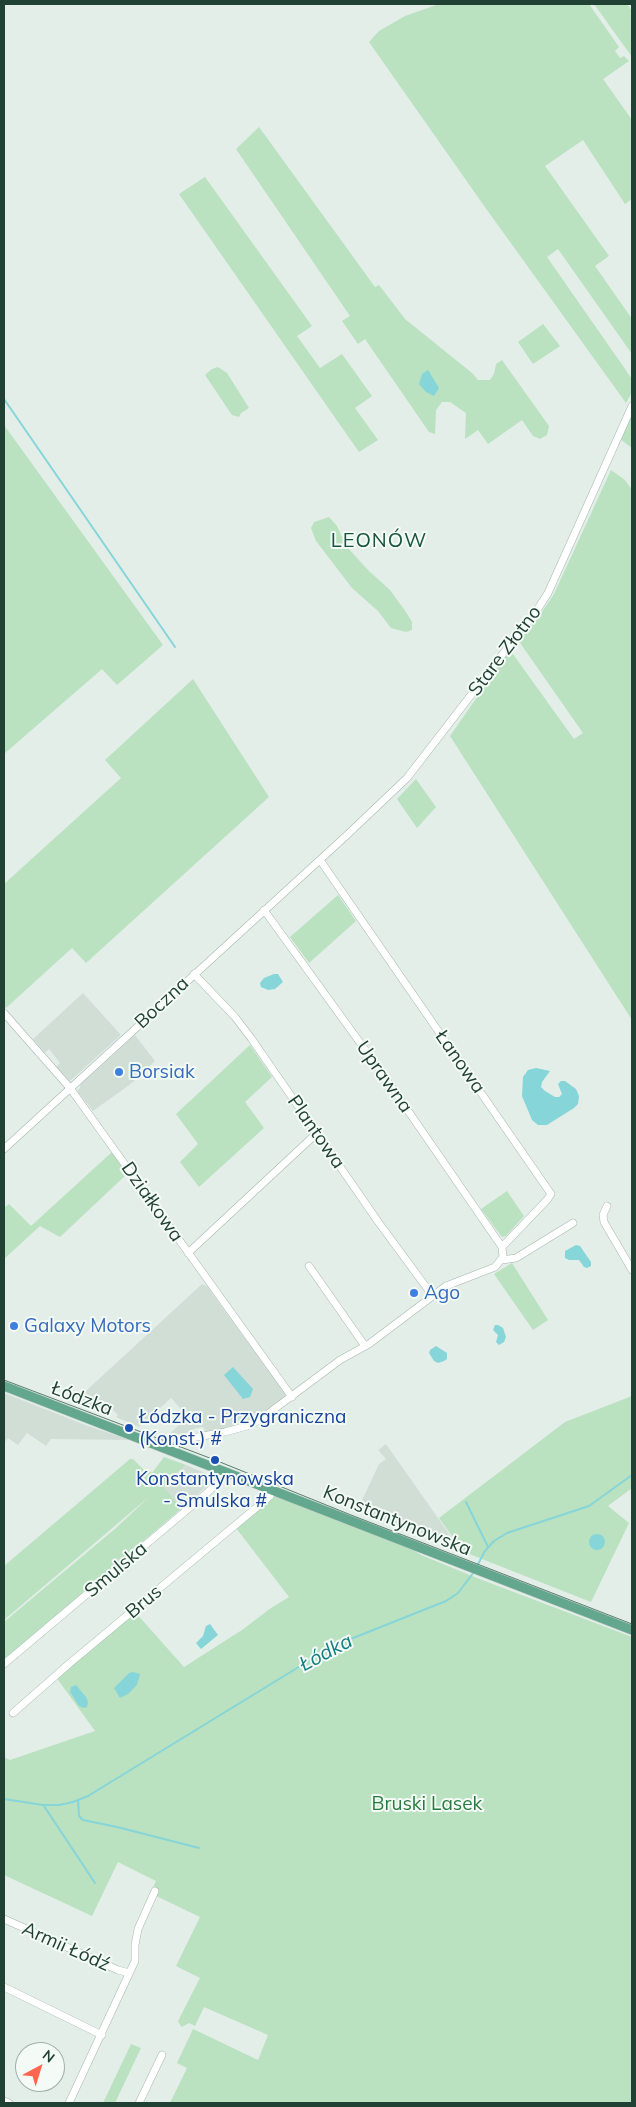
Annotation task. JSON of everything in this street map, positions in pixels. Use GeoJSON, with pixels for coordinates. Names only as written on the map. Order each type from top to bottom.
{"type":"FeatureCollection","features":[{"type":"Feature","properties":{"kind":"main road","name":"Łódzka"},"geometry":{"type":"LineString","coordinates":[[4,1386],[149,1442]]}},
{"type":"Feature","properties":{"kind":"main road","name":"Konstantynowska"},"geometry":{"type":"LineString","coordinates":[[149,1442],[632,1630]]}},
{"type":"Feature","properties":{"kind":"street","name":"Stare Złotno"},"geometry":{"type":"LineString","coordinates":[[321,859],[407,778],[539,607],[553,582],[632,406]]}},
{"type":"Feature","properties":{"kind":"street","name":"Boczna"},"geometry":{"type":"LineString","coordinates":[[4,1149],[321,859]]}},
{"type":"Feature","properties":{"kind":"street","name":"Łanowa"},"geometry":{"type":"LineString","coordinates":[[321,859],[550,1191],[551,1194],[548,1200],[502,1247]]}},
{"type":"Feature","properties":{"kind":"street","name":"Uprawna"},"geometry":{"type":"LineString","coordinates":[[264,910],[382,1073],[502,1247]]}},
{"type":"Feature","properties":{"kind":"street","name":"Plantowa"},"geometry":{"type":"LineString","coordinates":[[194,974],[251,1038],[432,1296]]}},
{"type":"Feature","properties":{"kind":"street","name":"Działkowa"},"geometry":{"type":"LineString","coordinates":[[4,1014],[70,1088],[292,1397]]}},
{"type":"Feature","properties":{"kind":"street"},"geometry":{"type":"LineString","coordinates":[[188,1252],[317,1133]]}},
{"type":"Feature","properties":{"kind":"street"},"geometry":{"type":"LineString","coordinates":[[607,1206],[603,1215],[604,1222],[632,1270]]}},
{"type":"Feature","properties":{"kind":"street"},"geometry":{"type":"LineString","coordinates":[[172,1451],[180,1440],[247,1426],[261,1419],[334,1365],[401,1321],[446,1286],[490,1270],[502,1260],[516,1258],[573,1223]]}},
{"type":"Feature","properties":{"kind":"street"},"geometry":{"type":"LineString","coordinates":[[502,1247],[502,1260]]}},
{"type":"Feature","properties":{"kind":"street"},"geometry":{"type":"LineString","coordinates":[[309,1266],[365,1346]]}},
{"type":"Feature","properties":{"kind":"street","name":"Smulska"},"geometry":{"type":"LineString","coordinates":[[4,1664],[207,1493],[218,1482],[224,1472]]}},
{"type":"Feature","properties":{"kind":"street","name":"Brus"},"geometry":{"type":"LineString","coordinates":[[13,1713],[270,1496],[273,1490]]}},
{"type":"Feature","properties":{"kind":"street"},"geometry":{"type":"LineString","coordinates":[[69,2103],[129,1976],[136,1958],[135,1945],[138,1929],[155,1890]]}},
{"type":"Feature","properties":{"kind":"street","name":"Armii Łódź"},"geometry":{"type":"LineString","coordinates":[[4,1919],[118,1970],[129,1973]]}},
{"type":"Feature","properties":{"kind":"street"},"geometry":{"type":"LineString","coordinates":[[4,1987],[102,2035]]}},
{"type":"Feature","properties":{"kind":"street"},"geometry":{"type":"LineString","coordinates":[[139,2103],[162,2055]]}},
{"type":"Feature","properties":{"kind":"street"},"geometry":{"type":"LineString","coordinates":[[4,2101],[9,2103]]}},
{"type":"Feature","properties":{"kind":"shaded area"},"geometry":{"type":"Polygon","coordinates":[[[83,993],[121,1035],[70,1081],[56,1067],[60,1063],[49,1049],[45,1053],[33,1039],[83,993]]]}},
{"type":"Feature","properties":{"kind":"shaded area","name":"Borsiak"},"geometry":{"type":"Polygon","coordinates":[[[135,1035],[155,1061],[132,1083],[93,1111],[77,1091],[80,1085],[135,1035]]]}},
{"type":"Feature","properties":{"kind":"shaded area"},"geometry":{"type":"Polygon","coordinates":[[[202,1284],[207,1286],[285,1393],[285,1397],[247,1423],[207,1433],[203,1427],[196,1428],[173,1440],[166,1437],[188,1417],[171,1398],[139,1427],[116,1417],[118,1415],[111,1408],[105,1414],[75,1401],[202,1284]]]}},
{"type":"Feature","properties":{"kind":"shaded area"},"geometry":{"type":"Polygon","coordinates":[[[4,1393],[88,1426],[130,1440],[51,1439],[46,1446],[27,1433],[18,1445],[8,1438],[4,1443],[4,1393]]]}},
{"type":"Feature","properties":{"kind":"shaded area"},"geometry":{"type":"Polygon","coordinates":[[[386,1444],[453,1542],[447,1544],[357,1511],[379,1464],[386,1459],[378,1450],[386,1444]]]}},
{"type":"Feature","properties":{"kind":"shaded area"},"geometry":{"type":"Polygon","coordinates":[[[186,1465],[212,1476],[213,1481],[182,1508],[162,1485],[186,1465]]]}},
{"type":"Feature","properties":{"kind":"green space"},"geometry":{"type":"Polygon","coordinates":[[[439,4],[589,4],[619,47],[615,51],[620,58],[624,56],[629,61],[603,79],[632,120],[632,199],[625,204],[583,140],[545,166],[609,256],[595,266],[632,319],[632,354],[558,249],[547,257],[632,379],[632,392],[626,403],[369,42],[379,31],[405,16],[439,4]]]}},
{"type":"Feature","properties":{"kind":"green space"},"geometry":{"type":"Polygon","coordinates":[[[594,4],[627,4],[632,11],[632,57],[594,4]]]}},
{"type":"Feature","properties":{"kind":"green space"},"geometry":{"type":"Polygon","coordinates":[[[259,127],[375,287],[379,285],[405,319],[472,373],[478,380],[490,380],[494,374],[496,364],[502,360],[549,426],[547,435],[540,439],[533,436],[522,420],[488,444],[478,430],[465,439],[466,413],[450,402],[442,402],[436,410],[435,434],[429,432],[365,339],[358,344],[342,321],[350,316],[236,149],[259,127]]]}},
{"type":"Feature","properties":{"kind":"green space"},"geometry":{"type":"Polygon","coordinates":[[[205,177],[312,326],[297,336],[320,368],[342,354],[372,396],[355,408],[378,440],[359,452],[179,194],[205,177]]]}},
{"type":"Feature","properties":{"kind":"green space"},"geometry":{"type":"Polygon","coordinates":[[[543,324],[560,346],[533,364],[518,342],[543,324]]]}},
{"type":"Feature","properties":{"kind":"green space"},"geometry":{"type":"Polygon","coordinates":[[[218,367],[227,373],[249,408],[241,413],[239,417],[232,415],[205,375],[218,367]]]}},
{"type":"Feature","properties":{"kind":"green space"},"geometry":{"type":"Polygon","coordinates":[[[632,414],[632,448],[620,439],[632,414]]]}},
{"type":"Feature","properties":{"kind":"green space"},"geometry":{"type":"Polygon","coordinates":[[[4,425],[163,645],[117,685],[102,669],[4,754],[4,425]]]}},
{"type":"Feature","properties":{"kind":"green space"},"geometry":{"type":"Polygon","coordinates":[[[611,470],[625,480],[632,490],[632,1020],[450,736],[510,650],[574,739],[583,733],[518,640],[538,618],[554,594],[611,470]]]}},
{"type":"Feature","properties":{"kind":"green space"},"geometry":{"type":"Polygon","coordinates":[[[329,517],[337,526],[346,546],[390,590],[412,622],[412,630],[406,632],[391,628],[378,611],[352,588],[316,541],[311,528],[314,522],[329,517]]]}},
{"type":"Feature","properties":{"kind":"green space"},"geometry":{"type":"Polygon","coordinates":[[[193,679],[269,797],[86,963],[72,948],[6,1008],[4,1006],[4,884],[121,778],[105,760],[193,679]]]}},
{"type":"Feature","properties":{"kind":"green space"},"geometry":{"type":"Polygon","coordinates":[[[416,779],[436,807],[417,828],[397,799],[416,779]]]}},
{"type":"Feature","properties":{"kind":"green space"},"geometry":{"type":"Polygon","coordinates":[[[338,895],[356,921],[309,963],[290,937],[338,895]]]}},
{"type":"Feature","properties":{"kind":"green space"},"geometry":{"type":"Polygon","coordinates":[[[250,1045],[272,1077],[245,1102],[264,1128],[199,1187],[180,1162],[198,1144],[176,1114],[250,1045]]]}},
{"type":"Feature","properties":{"kind":"green space"},"geometry":{"type":"Polygon","coordinates":[[[112,1152],[128,1173],[60,1237],[40,1226],[4,1259],[4,1208],[9,1204],[31,1226],[112,1152]]]}},
{"type":"Feature","properties":{"kind":"green space"},"geometry":{"type":"Polygon","coordinates":[[[507,1191],[524,1216],[506,1236],[502,1237],[481,1209],[507,1191]]]}},
{"type":"Feature","properties":{"kind":"green space"},"geometry":{"type":"Polygon","coordinates":[[[512,1263],[548,1320],[533,1330],[494,1274],[512,1263]]]}},
{"type":"Feature","properties":{"kind":"green space"},"geometry":{"type":"Polygon","coordinates":[[[632,1396],[632,1488],[608,1506],[629,1523],[591,1602],[449,1546],[454,1539],[439,1518],[565,1422],[632,1396]]]}},
{"type":"Feature","properties":{"kind":"green space"},"geometry":{"type":"Polygon","coordinates":[[[164,1457],[186,1465],[162,1485],[182,1508],[4,1660],[4,1622],[116,1528],[150,1496],[4,1620],[4,1566],[130,1459],[133,1459],[145,1471],[148,1469],[152,1473],[164,1457]]]}},
{"type":"Feature","properties":{"kind":"green space","name":"Bruski Lasek"},"geometry":{"type":"Polygon","coordinates":[[[277,1496],[412,1549],[421,1555],[477,1578],[632,1637],[632,2103],[170,2103],[187,2068],[177,2063],[193,2029],[258,2060],[268,2035],[204,2007],[195,2026],[189,2023],[182,2027],[180,2025],[178,2021],[200,1978],[176,1966],[200,1917],[150,1893],[156,1881],[118,1862],[92,1916],[4,1875],[4,1757],[10,1760],[95,1731],[56,1677],[135,1612],[184,1667],[289,1597],[236,1528],[277,1496]]]}},
{"type":"Feature","properties":{"kind":"green space"},"geometry":{"type":"Polygon","coordinates":[[[131,2044],[141,2048],[115,2103],[103,2103],[131,2044]]]}},
{"type":"Feature","properties":{"kind":"water"},"geometry":{"type":"Polygon","coordinates":[[[428,370],[439,388],[434,396],[426,392],[419,384],[422,374],[428,370]]]}},
{"type":"Feature","properties":{"kind":"water"},"geometry":{"type":"Polygon","coordinates":[[[278,974],[283,982],[275,989],[268,990],[261,987],[260,983],[264,978],[278,974]]]}},
{"type":"Feature","properties":{"kind":"water"},"geometry":{"type":"Polygon","coordinates":[[[536,1068],[550,1071],[542,1082],[541,1087],[545,1091],[555,1097],[559,1097],[562,1094],[558,1084],[561,1081],[565,1081],[576,1089],[579,1096],[578,1104],[574,1108],[547,1125],[538,1125],[532,1120],[522,1096],[523,1077],[528,1070],[536,1068]]]}},
{"type":"Feature","properties":{"kind":"water"},"geometry":{"type":"Polygon","coordinates":[[[576,1245],[580,1246],[591,1262],[591,1266],[587,1268],[579,1260],[565,1258],[565,1251],[576,1245]]]}},
{"type":"Feature","properties":{"kind":"water"},"geometry":{"type":"Polygon","coordinates":[[[495,1325],[503,1328],[506,1337],[504,1342],[499,1345],[496,1342],[498,1335],[493,1330],[495,1325]]]}},
{"type":"Feature","properties":{"kind":"water"},"geometry":{"type":"Polygon","coordinates":[[[436,1346],[447,1353],[447,1359],[438,1363],[434,1361],[429,1353],[436,1346]]]}},
{"type":"Feature","properties":{"kind":"water"},"geometry":{"type":"Polygon","coordinates":[[[233,1367],[253,1389],[250,1397],[243,1399],[224,1375],[233,1367]]]}},
{"type":"Feature","properties":{"kind":"water"},"geometry":{"type":"Polygon","coordinates":[[[597,1534],[605,1542],[597,1550],[589,1542],[597,1534]]]}},
{"type":"Feature","properties":{"kind":"water"},"geometry":{"type":"Polygon","coordinates":[[[210,1624],[218,1635],[201,1649],[196,1643],[203,1636],[206,1626],[210,1624]]]}},
{"type":"Feature","properties":{"kind":"water"},"geometry":{"type":"Polygon","coordinates":[[[129,1673],[140,1674],[137,1685],[128,1694],[120,1698],[114,1688],[129,1673]]]}},
{"type":"Feature","properties":{"kind":"water"},"geometry":{"type":"Polygon","coordinates":[[[76,1685],[86,1697],[87,1707],[79,1706],[70,1692],[71,1687],[76,1685]]]}},
{"type":"Feature","properties":{"kind":"waterway"},"geometry":{"type":"LineString","coordinates":[[4,399],[175,647]]}},
{"type":"Feature","properties":{"kind":"waterway","name":"Łódka"},"geometry":{"type":"LineString","coordinates":[[477,1566],[485,1551],[494,1541],[507,1533],[589,1506],[632,1475]]}},
{"type":"Feature","properties":{"kind":"waterway"},"geometry":{"type":"LineString","coordinates":[[466,1502],[488,1547]]}},
{"type":"Feature","properties":{"kind":"waterway","name":"Łódka"},"geometry":{"type":"LineString","coordinates":[[4,1799],[43,1805],[59,1805],[88,1796],[333,1646],[446,1601],[458,1593],[474,1572]]}},
{"type":"Feature","properties":{"kind":"waterway"},"geometry":{"type":"LineString","coordinates":[[78,1800],[79,1816],[83,1820],[199,1848]]}},
{"type":"Feature","properties":{"kind":"waterway"},"geometry":{"type":"LineString","coordinates":[[44,1806],[95,1883]]}},
{"type":"Feature","properties":{"kind":"tram line"},"geometry":{"type":"LineString","coordinates":[[4,1380],[215,1460],[632,1624]]}},
{"type":"Feature","properties":{"kind":"place","name":"Borsiak"},"geometry":{"type":"Point","coordinates":[119,1072]}},
{"type":"Feature","properties":{"kind":"place","name":"Ago"},"geometry":{"type":"Point","coordinates":[414,1293]}},
{"type":"Feature","properties":{"kind":"place","name":"Galaxy Motors"},"geometry":{"type":"Point","coordinates":[14,1326]}},
{"type":"Feature","properties":{"kind":"place","name":"Łódzka - Przygraniczna (Konst.) #"},"geometry":{"type":"Point","coordinates":[129,1428]}},
{"type":"Feature","properties":{"kind":"place","name":"Konstantynowska - Smulska #"},"geometry":{"type":"Point","coordinates":[215,1460]}},
{"type":"Feature","properties":{"kind":"district","name":"LEONÓW"},"geometry":{"type":"Point","coordinates":[379,541]}}]}
